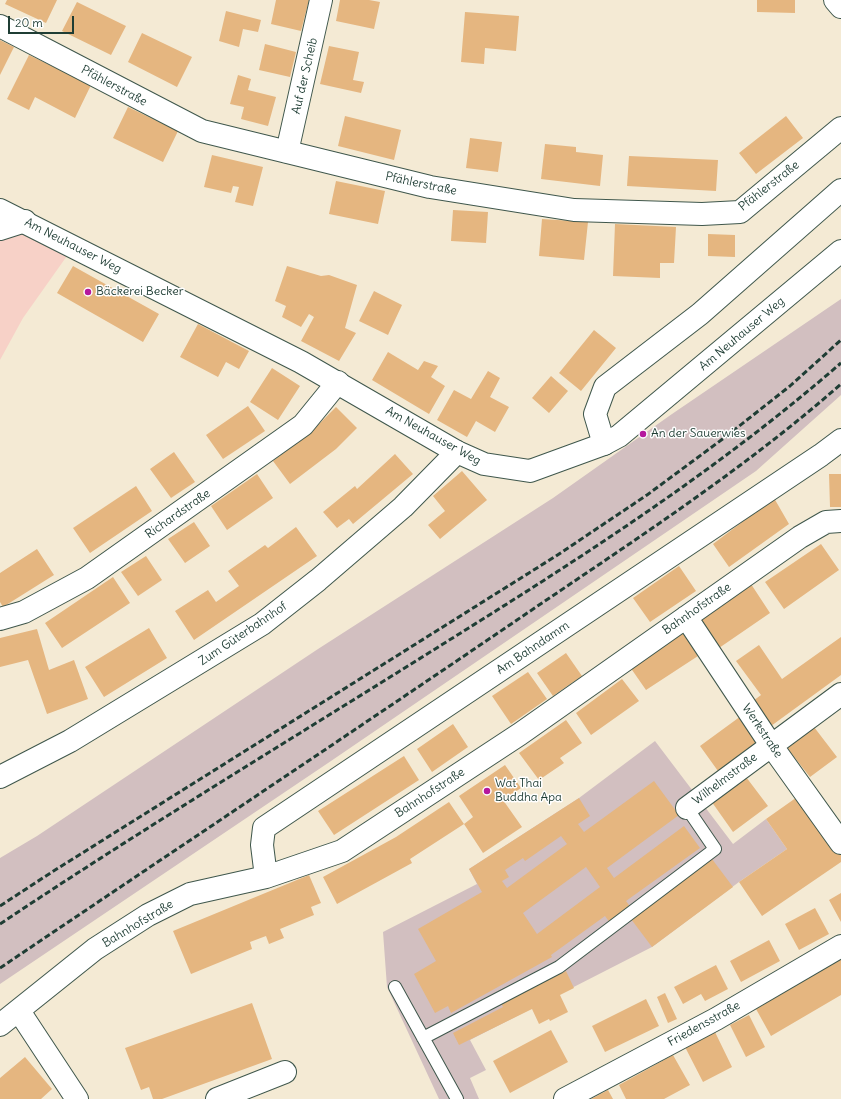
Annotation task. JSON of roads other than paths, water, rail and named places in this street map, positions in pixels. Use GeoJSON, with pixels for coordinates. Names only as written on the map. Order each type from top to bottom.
{"type":"FeatureCollection","features":[{"type":"Feature","properties":{"kind":"street","name":"Auf der Scheib"},"geometry":{"type":"LineString","coordinates":[[287,152],[321,0]]}},
{"type":"Feature","properties":{"kind":"street"},"geometry":{"type":"LineString","coordinates":[[835,0],[841,7]]}},
{"type":"Feature","properties":{"kind":"street","name":"Pfählerstraße"},"geometry":{"type":"LineString","coordinates":[[0,26],[202,131],[430,187],[574,210],[702,214],[740,212],[841,128]]}},
{"type":"Feature","properties":{"kind":"street"},"geometry":{"type":"LineString","coordinates":[[604,444],[595,414],[606,387],[700,314],[841,190]]}},
{"type":"Feature","properties":{"kind":"street","name":"Am Neuhauser Weg"},"geometry":{"type":"LineString","coordinates":[[0,210],[26,221],[301,362],[457,452],[484,464],[530,471],[604,444],[619,436],[841,251]]}},
{"type":"Feature","properties":{"kind":"street"},"geometry":{"type":"LineString","coordinates":[[0,229],[26,221]]}},
{"type":"Feature","properties":{"kind":"street","name":"Richardstraße"},"geometry":{"type":"LineString","coordinates":[[0,620],[24,612],[87,578],[303,425],[338,382]]}},
{"type":"Feature","properties":{"kind":"street","name":"Am Bahndamm"},"geometry":{"type":"LineString","coordinates":[[266,876],[262,845],[264,828],[841,440]]}},
{"type":"Feature","properties":{"kind":"street","name":"Zum Güterbahnhof"},"geometry":{"type":"LineString","coordinates":[[0,777],[70,741],[262,624],[318,580],[403,506],[457,452]]}},
{"type":"Feature","properties":{"kind":"street","name":"Bahnhofstraße"},"geometry":{"type":"LineString","coordinates":[[0,1025],[95,949],[148,914],[190,894],[266,876],[342,851],[520,734],[800,537],[826,522],[841,521]]}},
{"type":"Feature","properties":{"kind":"street","name":"Werkstraße"},"geometry":{"type":"LineString","coordinates":[[686,617],[772,745],[841,843]]}},
{"type":"Feature","properties":{"kind":"street","name":"Wilhelmstraße"},"geometry":{"type":"LineString","coordinates":[[687,808],[841,694]]}},
{"type":"Feature","properties":{"kind":"street","name":"Friedensstraße"},"geometry":{"type":"LineString","coordinates":[[565,1099],[716,1019],[841,946]]}},
{"type":"Feature","properties":{"kind":"street"},"geometry":{"type":"LineString","coordinates":[[18,1011],[78,1099]]}},
{"type":"Feature","properties":{"kind":"street"},"geometry":{"type":"LineString","coordinates":[[217,1099],[285,1072]]}},
{"type":"Feature","properties":{"kind":"lane"},"geometry":{"type":"LineString","coordinates":[[424,1038],[559,967],[715,849],[687,808]]}},
{"type":"Feature","properties":{"kind":"lane"},"geometry":{"type":"LineString","coordinates":[[395,987],[456,1099]]}},
{"type":"Feature","properties":{"kind":"railway"},"geometry":{"type":"LineString","coordinates":[[0,906],[556,556],[647,495],[724,438],[790,386],[841,340]]}},
{"type":"Feature","properties":{"kind":"railway"},"geometry":{"type":"LineString","coordinates":[[0,924],[165,817],[495,612],[597,546],[746,440],[841,363]]}},
{"type":"Feature","properties":{"kind":"railway"},"geometry":{"type":"LineString","coordinates":[[0,968],[683,507],[764,447],[841,384]]}},
{"type":"Feature","properties":{"kind":"place","name":"Bäckerei Becker"},"geometry":{"type":"Point","coordinates":[88,292]}},
{"type":"Feature","properties":{"kind":"place","name":"An der Sauerwies"},"geometry":{"type":"Point","coordinates":[643,434]}},
{"type":"Feature","properties":{"kind":"place","name":"Wat Thai Buddha Apa"},"geometry":{"type":"Point","coordinates":[487,791]}}]}
